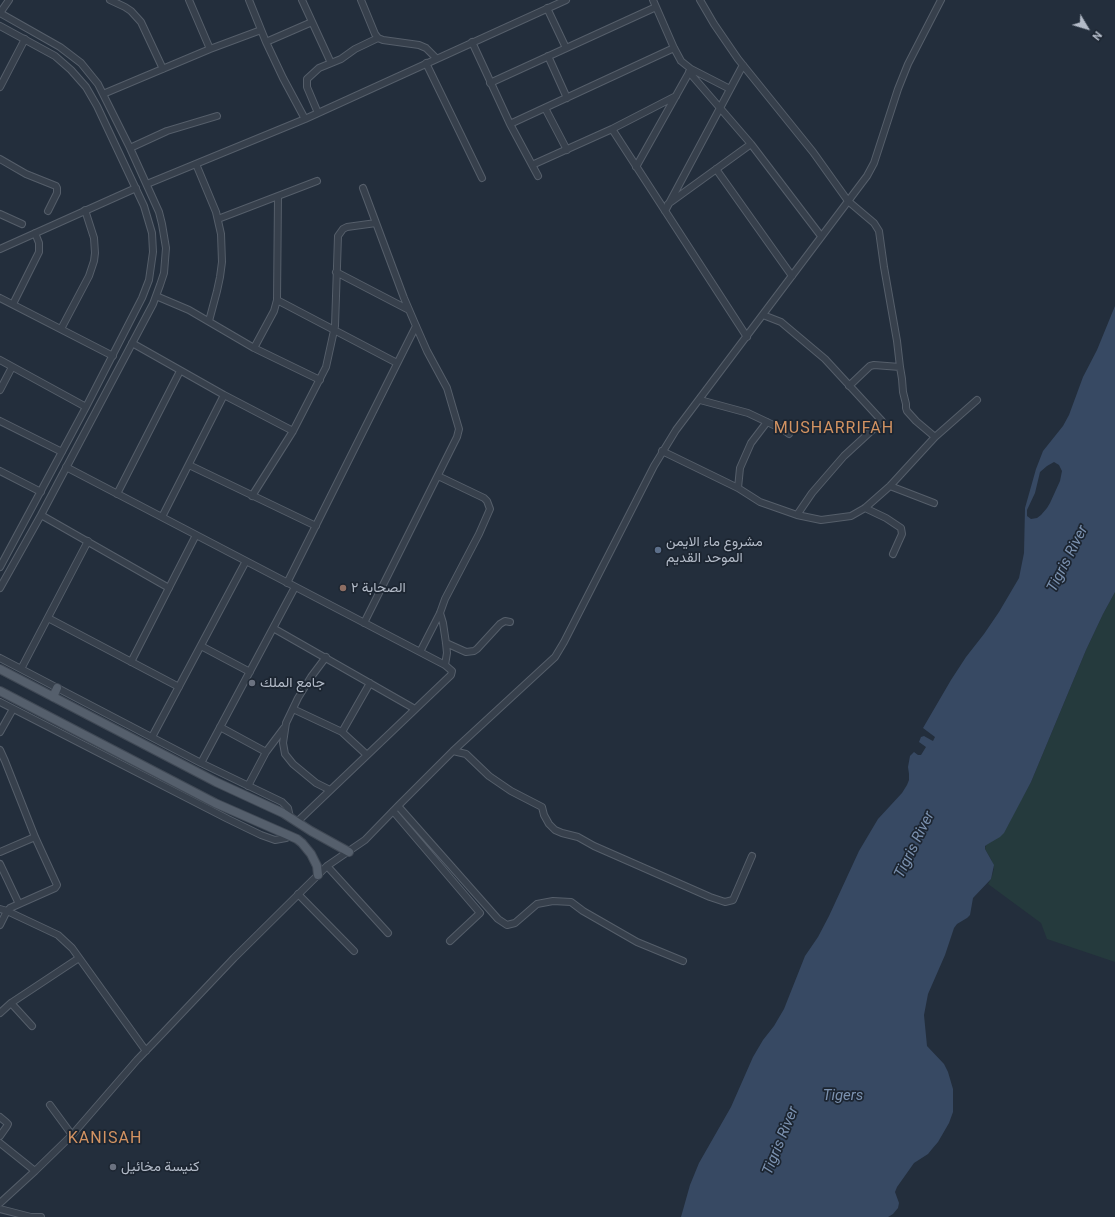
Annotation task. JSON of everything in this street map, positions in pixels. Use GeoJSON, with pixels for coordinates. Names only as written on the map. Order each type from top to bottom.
{"type":"FeatureCollection","features":[{"type":"Feature","properties":{"kind":"main road"},"geometry":{"type":"LineString","coordinates":[[0,670],[216,782],[290,817],[311,831],[349,852]]}},
{"type":"Feature","properties":{"kind":"main road"},"geometry":{"type":"LineString","coordinates":[[53,697],[57,688]]}},
{"type":"Feature","properties":{"kind":"main road"},"geometry":{"type":"LineString","coordinates":[[0,691],[204,797],[291,836],[302,843],[311,854],[315,860],[318,875]]}},
{"type":"Feature","properties":{"kind":"main road"},"geometry":{"type":"LineString","coordinates":[[40,722],[44,714]]}},
{"type":"Feature","properties":{"kind":"main road"},"geometry":{"type":"LineString","coordinates":[[302,843],[311,831]]}},
{"type":"Feature","properties":{"kind":"street"},"geometry":{"type":"LineString","coordinates":[[0,588],[41,515],[156,296],[164,273],[166,248],[162,224],[147,184],[103,94],[90,73],[60,47],[0,13],[9,0]]}},
{"type":"Feature","properties":{"kind":"street"},"geometry":{"type":"LineString","coordinates":[[110,0],[131,11],[141,22],[163,69]]}},
{"type":"Feature","properties":{"kind":"street"},"geometry":{"type":"LineString","coordinates":[[189,0],[210,49]]}},
{"type":"Feature","properties":{"kind":"street"},"geometry":{"type":"LineString","coordinates":[[249,0],[266,42],[305,119]]}},
{"type":"Feature","properties":{"kind":"street"},"geometry":{"type":"LineString","coordinates":[[302,0],[331,63]]}},
{"type":"Feature","properties":{"kind":"street"},"geometry":{"type":"LineString","coordinates":[[361,0],[378,38],[419,44],[426,48],[436,58]]}},
{"type":"Feature","properties":{"kind":"street"},"geometry":{"type":"LineString","coordinates":[[147,184],[305,119],[566,0]]}},
{"type":"Feature","properties":{"kind":"street"},"geometry":{"type":"LineString","coordinates":[[653,0],[674,48],[681,60],[751,144],[821,236]]}},
{"type":"Feature","properties":{"kind":"street"},"geometry":{"type":"LineString","coordinates":[[700,0],[718,30],[743,65],[813,152],[848,201],[874,223],[879,231],[885,275],[898,341],[900,367],[907,411],[935,437]]}},
{"type":"Feature","properties":{"kind":"street"},"geometry":{"type":"LineString","coordinates":[[0,1203],[36,1171],[72,1135],[119,1079],[234,958],[298,894],[327,866],[365,840],[453,752],[555,657],[662,451],[676,430],[867,176],[874,163],[902,77],[941,0]]}},
{"type":"Feature","properties":{"kind":"street"},"geometry":{"type":"LineString","coordinates":[[490,83],[656,7]]}},
{"type":"Feature","properties":{"kind":"street"},"geometry":{"type":"LineString","coordinates":[[548,8],[566,48]]}},
{"type":"Feature","properties":{"kind":"street"},"geometry":{"type":"LineString","coordinates":[[266,42],[312,22]]}},
{"type":"Feature","properties":{"kind":"street"},"geometry":{"type":"LineString","coordinates":[[0,26],[45,50],[63,63],[86,87],[98,106],[144,206],[150,224],[153,252],[151,271],[142,298],[78,423],[0,567]]}},
{"type":"Feature","properties":{"kind":"street"},"geometry":{"type":"LineString","coordinates":[[103,94],[210,49],[261,30]]}},
{"type":"Feature","properties":{"kind":"street"},"geometry":{"type":"LineString","coordinates":[[318,113],[307,87],[306,82],[309,77],[319,68],[345,57],[358,47],[378,38]]}},
{"type":"Feature","properties":{"kind":"street"},"geometry":{"type":"LineString","coordinates":[[0,87],[25,39]]}},
{"type":"Feature","properties":{"kind":"street"},"geometry":{"type":"LineString","coordinates":[[472,42],[510,124],[538,176]]}},
{"type":"Feature","properties":{"kind":"street"},"geometry":{"type":"LineString","coordinates":[[510,124],[674,48]]}},
{"type":"Feature","properties":{"kind":"street"},"geometry":{"type":"LineString","coordinates":[[548,56],[567,98]]}},
{"type":"Feature","properties":{"kind":"street"},"geometry":{"type":"LineString","coordinates":[[426,63],[482,178]]}},
{"type":"Feature","properties":{"kind":"street"},"geometry":{"type":"LineString","coordinates":[[666,208],[743,65]]}},
{"type":"Feature","properties":{"kind":"street"},"geometry":{"type":"LineString","coordinates":[[690,71],[730,89]]}},
{"type":"Feature","properties":{"kind":"street"},"geometry":{"type":"LineString","coordinates":[[636,167],[690,71]]}},
{"type":"Feature","properties":{"kind":"street"},"geometry":{"type":"LineString","coordinates":[[532,165],[612,129],[676,96]]}},
{"type":"Feature","properties":{"kind":"street"},"geometry":{"type":"LineString","coordinates":[[545,108],[567,150]]}},
{"type":"Feature","properties":{"kind":"street"},"geometry":{"type":"LineString","coordinates":[[130,148],[170,130],[217,116]]}},
{"type":"Feature","properties":{"kind":"street"},"geometry":{"type":"LineString","coordinates":[[612,129],[636,167],[666,208],[747,337]]}},
{"type":"Feature","properties":{"kind":"street"},"geometry":{"type":"LineString","coordinates":[[666,208],[751,144]]}},
{"type":"Feature","properties":{"kind":"street"},"geometry":{"type":"LineString","coordinates":[[0,159],[26,174],[56,186],[57,193],[48,211]]}},
{"type":"Feature","properties":{"kind":"street"},"geometry":{"type":"LineString","coordinates":[[196,164],[218,219],[221,241],[222,262],[218,291],[209,321]]}},
{"type":"Feature","properties":{"kind":"street"},"geometry":{"type":"LineString","coordinates":[[716,169],[792,276]]}},
{"type":"Feature","properties":{"kind":"street"},"geometry":{"type":"LineString","coordinates":[[218,219],[317,181]]}},
{"type":"Feature","properties":{"kind":"street"},"geometry":{"type":"LineString","coordinates":[[0,249],[136,188]]}},
{"type":"Feature","properties":{"kind":"street"},"geometry":{"type":"LineString","coordinates":[[363,188],[409,310],[427,350],[447,388],[458,426],[457,437],[364,623]]}},
{"type":"Feature","properties":{"kind":"street"},"geometry":{"type":"LineString","coordinates":[[254,348],[274,311],[278,300],[278,197]]}},
{"type":"Feature","properties":{"kind":"street"},"geometry":{"type":"LineString","coordinates":[[144,206],[154,201]]}},
{"type":"Feature","properties":{"kind":"street"},"geometry":{"type":"LineString","coordinates":[[62,329],[89,276],[96,254],[94,238],[85,210]]}},
{"type":"Feature","properties":{"kind":"street"},"geometry":{"type":"LineString","coordinates":[[0,214],[22,224]]}},
{"type":"Feature","properties":{"kind":"street"},"geometry":{"type":"LineString","coordinates":[[252,496],[293,431],[326,367],[334,331],[337,241],[340,232],[347,227],[376,222]]}},
{"type":"Feature","properties":{"kind":"street"},"geometry":{"type":"LineString","coordinates":[[13,304],[38,252],[39,243],[35,233]]}},
{"type":"Feature","properties":{"kind":"street"},"geometry":{"type":"LineString","coordinates":[[336,272],[409,310]]}},
{"type":"Feature","properties":{"kind":"street"},"geometry":{"type":"LineString","coordinates":[[156,296],[179,305],[254,348],[320,380]]}},
{"type":"Feature","properties":{"kind":"street"},"geometry":{"type":"LineString","coordinates":[[0,298],[113,356]]}},
{"type":"Feature","properties":{"kind":"street"},"geometry":{"type":"LineString","coordinates":[[278,300],[397,363]]}},
{"type":"Feature","properties":{"kind":"street"},"geometry":{"type":"LineString","coordinates":[[763,315],[782,322],[826,359],[882,421],[844,456],[812,493],[797,514]]}},
{"type":"Feature","properties":{"kind":"street"},"geometry":{"type":"LineString","coordinates":[[288,583],[416,326]]}},
{"type":"Feature","properties":{"kind":"street"},"geometry":{"type":"LineString","coordinates":[[132,343],[224,396],[293,431]]}},
{"type":"Feature","properties":{"kind":"street"},"geometry":{"type":"LineString","coordinates":[[0,360],[86,407]]}},
{"type":"Feature","properties":{"kind":"street"},"geometry":{"type":"LineString","coordinates":[[849,386],[870,366],[900,367]]}},
{"type":"Feature","properties":{"kind":"street"},"geometry":{"type":"LineString","coordinates":[[0,390],[12,367]]}},
{"type":"Feature","properties":{"kind":"street"},"geometry":{"type":"LineString","coordinates":[[117,494],[180,371]]}},
{"type":"Feature","properties":{"kind":"street"},"geometry":{"type":"LineString","coordinates":[[162,517],[224,396]]}},
{"type":"Feature","properties":{"kind":"street"},"geometry":{"type":"LineString","coordinates":[[700,400],[748,413],[784,430],[789,434]]}},
{"type":"Feature","properties":{"kind":"street"},"geometry":{"type":"LineString","coordinates":[[662,451],[738,488],[760,502],[821,520],[851,516],[865,508],[890,486],[935,437],[977,400]]}},
{"type":"Feature","properties":{"kind":"street"},"geometry":{"type":"LineString","coordinates":[[0,421],[62,452]]}},
{"type":"Feature","properties":{"kind":"street"},"geometry":{"type":"LineString","coordinates":[[738,488],[740,468],[748,449],[767,422]]}},
{"type":"Feature","properties":{"kind":"street"},"geometry":{"type":"LineString","coordinates":[[78,423],[87,428]]}},
{"type":"Feature","properties":{"kind":"street"},"geometry":{"type":"LineString","coordinates":[[189,465],[316,526]]}},
{"type":"Feature","properties":{"kind":"street"},"geometry":{"type":"LineString","coordinates":[[66,467],[445,664],[452,671],[451,675],[297,822]]}},
{"type":"Feature","properties":{"kind":"street"},"geometry":{"type":"LineString","coordinates":[[0,471],[41,492]]}},
{"type":"Feature","properties":{"kind":"street"},"geometry":{"type":"LineString","coordinates":[[420,652],[440,613],[444,599],[479,534],[490,508],[484,498],[438,476]]}},
{"type":"Feature","properties":{"kind":"street"},"geometry":{"type":"LineString","coordinates":[[890,486],[934,503]]}},
{"type":"Feature","properties":{"kind":"street"},"geometry":{"type":"LineString","coordinates":[[865,508],[886,518],[901,528],[902,534],[893,554]]}},
{"type":"Feature","properties":{"kind":"street"},"geometry":{"type":"LineString","coordinates":[[41,515],[169,588]]}},
{"type":"Feature","properties":{"kind":"street"},"geometry":{"type":"LineString","coordinates":[[131,662],[196,535]]}},
{"type":"Feature","properties":{"kind":"street"},"geometry":{"type":"LineString","coordinates":[[21,669],[88,542]]}},
{"type":"Feature","properties":{"kind":"street"},"geometry":{"type":"LineString","coordinates":[[152,737],[246,561]]}},
{"type":"Feature","properties":{"kind":"street"},"geometry":{"type":"LineString","coordinates":[[201,763],[295,587]]}},
{"type":"Feature","properties":{"kind":"street"},"geometry":{"type":"LineString","coordinates":[[440,613],[446,643],[445,664]]}},
{"type":"Feature","properties":{"kind":"street"},"geometry":{"type":"LineString","coordinates":[[48,618],[178,687]]}},
{"type":"Feature","properties":{"kind":"street"},"geometry":{"type":"LineString","coordinates":[[446,643],[462,651],[470,652],[477,649],[502,622],[510,622]]}},
{"type":"Feature","properties":{"kind":"street"},"geometry":{"type":"LineString","coordinates":[[273,628],[416,709]]}},
{"type":"Feature","properties":{"kind":"street"},"geometry":{"type":"LineString","coordinates":[[201,646],[250,672]]}},
{"type":"Feature","properties":{"kind":"street"},"geometry":{"type":"LineString","coordinates":[[248,786],[266,752],[285,727],[308,682],[326,657]]}},
{"type":"Feature","properties":{"kind":"street"},"geometry":{"type":"LineString","coordinates":[[0,658],[201,763],[284,803],[289,811],[290,817]]}},
{"type":"Feature","properties":{"kind":"street"},"geometry":{"type":"LineString","coordinates":[[342,732],[370,683]]}},
{"type":"Feature","properties":{"kind":"street"},"geometry":{"type":"LineString","coordinates":[[0,702],[205,808],[261,835],[275,840],[280,840],[291,836]]}},
{"type":"Feature","properties":{"kind":"street"},"geometry":{"type":"LineString","coordinates":[[0,732],[13,709]]}},
{"type":"Feature","properties":{"kind":"street"},"geometry":{"type":"LineString","coordinates":[[293,709],[342,732],[367,755]]}},
{"type":"Feature","properties":{"kind":"street"},"geometry":{"type":"LineString","coordinates":[[220,727],[266,752]]}},
{"type":"Feature","properties":{"kind":"street"},"geometry":{"type":"LineString","coordinates":[[285,727],[283,743],[285,754],[302,772],[316,783],[330,790]]}},
{"type":"Feature","properties":{"kind":"street"},"geometry":{"type":"LineString","coordinates":[[0,750],[35,837],[57,886],[10,908],[0,925]]}},
{"type":"Feature","properties":{"kind":"street"},"geometry":{"type":"LineString","coordinates":[[453,752],[466,754],[488,776],[511,791],[542,807],[544,816],[549,824],[562,834],[578,837],[594,846],[710,897],[725,902],[733,900],[752,856]]}},
{"type":"Feature","properties":{"kind":"street"},"geometry":{"type":"LineString","coordinates":[[398,806],[498,919],[507,925],[515,923],[537,904],[553,901],[571,902],[583,911],[637,942],[682,961]]}},
{"type":"Feature","properties":{"kind":"street"},"geometry":{"type":"LineString","coordinates":[[393,811],[480,912],[450,941]]}},
{"type":"Feature","properties":{"kind":"street"},"geometry":{"type":"LineString","coordinates":[[0,852],[35,837]]}},
{"type":"Feature","properties":{"kind":"street"},"geometry":{"type":"LineString","coordinates":[[0,864],[19,904]]}},
{"type":"Feature","properties":{"kind":"street"},"geometry":{"type":"LineString","coordinates":[[327,866],[388,933]]}},
{"type":"Feature","properties":{"kind":"street"},"geometry":{"type":"LineString","coordinates":[[298,894],[354,951]]}},
{"type":"Feature","properties":{"kind":"street"},"geometry":{"type":"LineString","coordinates":[[0,909],[58,935],[72,948],[146,1051]]}},
{"type":"Feature","properties":{"kind":"street"},"geometry":{"type":"LineString","coordinates":[[0,1013],[10,1004],[79,958]]}},
{"type":"Feature","properties":{"kind":"street"},"geometry":{"type":"LineString","coordinates":[[10,1004],[32,1026]]}},
{"type":"Feature","properties":{"kind":"street"},"geometry":{"type":"LineString","coordinates":[[50,1105],[72,1135]]}},
{"type":"Feature","properties":{"kind":"street"},"geometry":{"type":"LineString","coordinates":[[0,1117],[8,1124],[0,1136]]}},
{"type":"Feature","properties":{"kind":"street"},"geometry":{"type":"LineString","coordinates":[[0,1143],[36,1171]]}},
{"type":"Feature","properties":{"kind":"street"},"geometry":{"type":"LineString","coordinates":[[0,1209],[41,1217]]}},
{"type":"Feature","properties":{"kind":"green space"},"geometry":{"type":"Polygon","coordinates":[[[1115,592],[1115,962],[1047,939],[1041,923],[988,884],[994,869],[991,859],[985,849],[986,845],[1008,825],[1031,782],[1086,650],[1115,592]]]}},
{"type":"Feature","properties":{"kind":"water","name":"Tigers"},"geometry":{"type":"Polygon","coordinates":[[[1115,306],[1115,592],[1086,650],[1031,782],[1004,833],[985,846],[985,849],[994,865],[991,879],[973,898],[970,915],[957,924],[954,928],[945,955],[928,994],[924,1015],[927,1046],[944,1064],[953,1089],[953,1112],[949,1123],[938,1142],[928,1154],[914,1163],[897,1187],[895,1192],[899,1203],[898,1208],[888,1217],[681,1217],[690,1185],[699,1163],[731,1107],[753,1057],[784,1009],[805,956],[818,937],[829,916],[859,851],[878,819],[902,793],[907,785],[909,780],[908,767],[910,756],[914,752],[921,755],[926,747],[919,742],[921,737],[924,736],[933,741],[935,737],[923,728],[951,680],[999,612],[1019,578],[1024,553],[1025,508],[1036,469],[1043,451],[1063,426],[1069,415],[1083,377],[1097,350],[1115,306]],[[1054,462],[1040,472],[1035,493],[1027,510],[1027,516],[1031,519],[1037,518],[1041,515],[1050,503],[1060,481],[1062,471],[1059,465],[1054,462]]]}},
{"type":"Feature","properties":{"kind":"place","name":"مشروع ماء الايمن الموحد القديم"},"geometry":{"type":"Point","coordinates":[658,550]}},
{"type":"Feature","properties":{"kind":"place","name":"الصحابة ٢"},"geometry":{"type":"Point","coordinates":[343,588]}},
{"type":"Feature","properties":{"kind":"place","name":"جامع الملك"},"geometry":{"type":"Point","coordinates":[252,683]}},
{"type":"Feature","properties":{"kind":"place","name":"كنيسة مخائيل"},"geometry":{"type":"Point","coordinates":[113,1167]}},
{"type":"Feature","properties":{"kind":"district","name":"MUSHARRIFAH"},"geometry":{"type":"Point","coordinates":[834,429]}},
{"type":"Feature","properties":{"kind":"district","name":"KANISAH"},"geometry":{"type":"Point","coordinates":[105,1139]}},
{"type":"Feature","properties":{"kind":"water label","name":"Tigris River"},"geometry":{"type":"Point","coordinates":[1068,559]}},
{"type":"Feature","properties":{"kind":"water label","name":"Tigris River"},"geometry":{"type":"Point","coordinates":[915,845]}},
{"type":"Feature","properties":{"kind":"water label","name":"Tigris River"},"geometry":{"type":"Point","coordinates":[781,1141]}}]}
